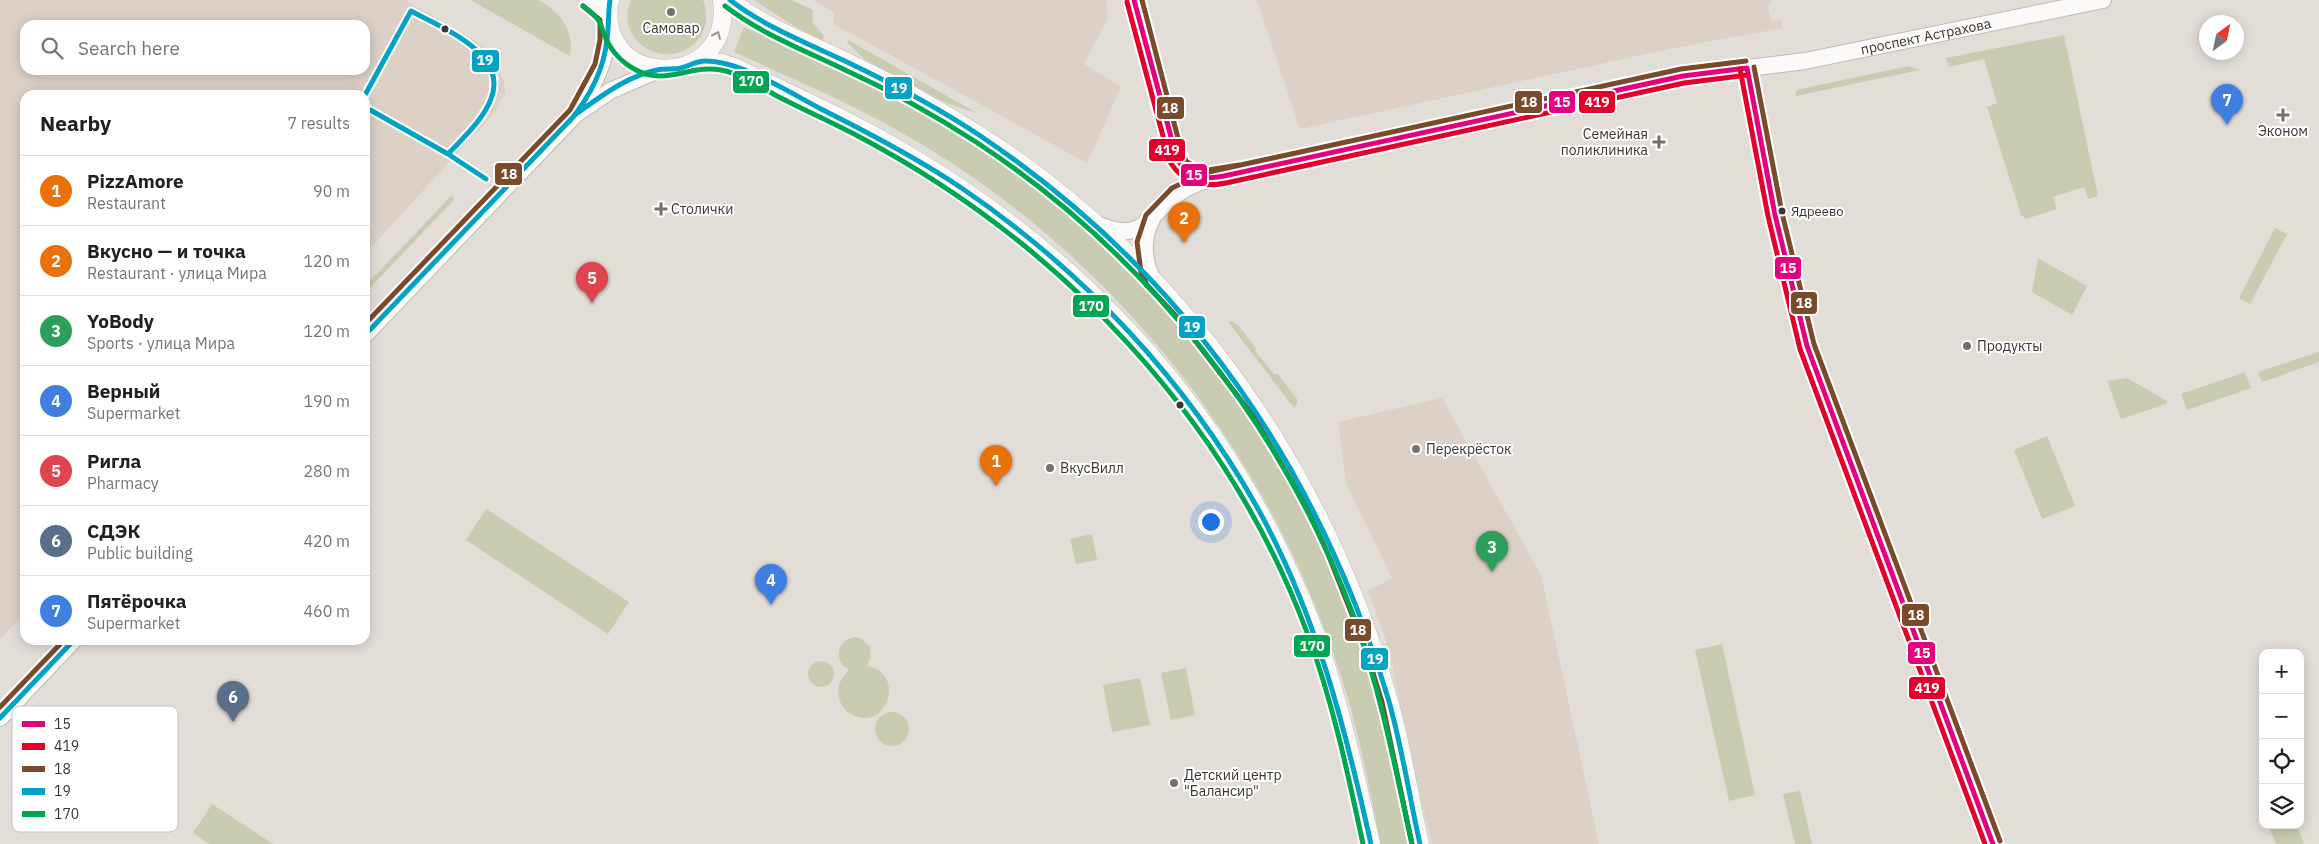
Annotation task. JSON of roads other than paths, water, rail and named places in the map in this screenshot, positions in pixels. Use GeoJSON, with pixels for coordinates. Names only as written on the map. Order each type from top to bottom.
{"type":"FeatureCollection","features":[{"type":"Feature","properties":{"kind":"main road"},"geometry":{"type":"LineString","coordinates":[[588,0],[608,15],[624,52],[648,67],[658,70],[680,68],[694,62],[705,53],[716,37],[722,16],[722,0]]}},
{"type":"Feature","properties":{"kind":"main road"},"geometry":{"type":"LineString","coordinates":[[730,0],[751,15],[876,76],[953,119],[1026,168],[1092,222],[1182,311],[1260,413],[1312,501],[1341,566],[1373,648],[1389,700],[1420,844]]}},
{"type":"Feature","properties":{"kind":"main road"},"geometry":{"type":"LineString","coordinates":[[694,62],[722,63],[734,67],[865,131],[962,188],[1003,217],[1045,251],[1093,295],[1150,353],[1196,412],[1245,486],[1304,606],[1319,644],[1336,701],[1352,758],[1371,844]]}},
{"type":"Feature","properties":{"kind":"street"},"geometry":{"type":"LineString","coordinates":[[1134,0],[1177,159],[1177,180],[1171,199]]}},
{"type":"Feature","properties":{"kind":"street","name":"проспект Астрахова"},"geometry":{"type":"LineString","coordinates":[[1152,219],[1171,199],[1190,186],[1206,180],[1515,110],[1683,76],[1822,58],[2103,0]]}},
{"type":"Feature","properties":{"kind":"street"},"geometry":{"type":"LineString","coordinates":[[576,114],[602,67],[606,53],[608,15]]}},
{"type":"Feature","properties":{"kind":"street"},"geometry":{"type":"LineString","coordinates":[[1747,68],[1775,215],[1807,346],[1993,844]]}},
{"type":"Feature","properties":{"kind":"street"},"geometry":{"type":"LineString","coordinates":[[370,330],[576,114],[610,91],[658,70]]}},
{"type":"Feature","properties":{"kind":"street"},"geometry":{"type":"LineString","coordinates":[[1177,159],[1189,173],[1206,180]]}},
{"type":"Feature","properties":{"kind":"street"},"geometry":{"type":"LineString","coordinates":[[1092,222],[1110,229],[1124,231],[1141,227],[1152,219]]}},
{"type":"Feature","properties":{"kind":"street"},"geometry":{"type":"LineString","coordinates":[[1152,219],[1146,235],[1144,248],[1146,264],[1152,280]]}},
{"type":"Feature","properties":{"kind":"street"},"geometry":{"type":"LineString","coordinates":[[0,718],[69,645]]}},
{"type":"Feature","properties":{"kind":"place","name":"Самовар"},"geometry":{"type":"Point","coordinates":[671,12]}},
{"type":"Feature","properties":{"kind":"place","name":"Эконом"},"geometry":{"type":"Point","coordinates":[2283,115]}},
{"type":"Feature","properties":{"kind":"place","name":"Пятёрочка"},"geometry":{"type":"Point","coordinates":[2227,125]}},
{"type":"Feature","properties":{"kind":"place","name":"Семейная поликлиника"},"geometry":{"type":"Point","coordinates":[1659,142]}},
{"type":"Feature","properties":{"kind":"place","name":"Столички"},"geometry":{"type":"Point","coordinates":[661,209]}},
{"type":"Feature","properties":{"kind":"place","name":"Ядреево"},"geometry":{"type":"Point","coordinates":[1782,211]}},
{"type":"Feature","properties":{"kind":"place","name":"Вкусно — и точка"},"geometry":{"type":"Point","coordinates":[1184,243]}},
{"type":"Feature","properties":{"kind":"place","name":"Ригла"},"geometry":{"type":"Point","coordinates":[592,303]}},
{"type":"Feature","properties":{"kind":"place","name":"Продукты"},"geometry":{"type":"Point","coordinates":[1967,346]}},
{"type":"Feature","properties":{"kind":"place","name":"Перекрёсток"},"geometry":{"type":"Point","coordinates":[1416,449]}},
{"type":"Feature","properties":{"kind":"place","name":"ВкусВилл"},"geometry":{"type":"Point","coordinates":[1050,468]}},
{"type":"Feature","properties":{"kind":"place","name":"PizzAmore"},"geometry":{"type":"Point","coordinates":[996,486]}},
{"type":"Feature","properties":{"kind":"place","name":"YoBody"},"geometry":{"type":"Point","coordinates":[1492,572]}},
{"type":"Feature","properties":{"kind":"place","name":"Верный"},"geometry":{"type":"Point","coordinates":[771,605]}},
{"type":"Feature","properties":{"kind":"place","name":"СДЭК"},"geometry":{"type":"Point","coordinates":[233,722]}},
{"type":"Feature","properties":{"kind":"place","name":"Детский центр \"Балансир\""},"geometry":{"type":"Point","coordinates":[1174,783]}}]}
